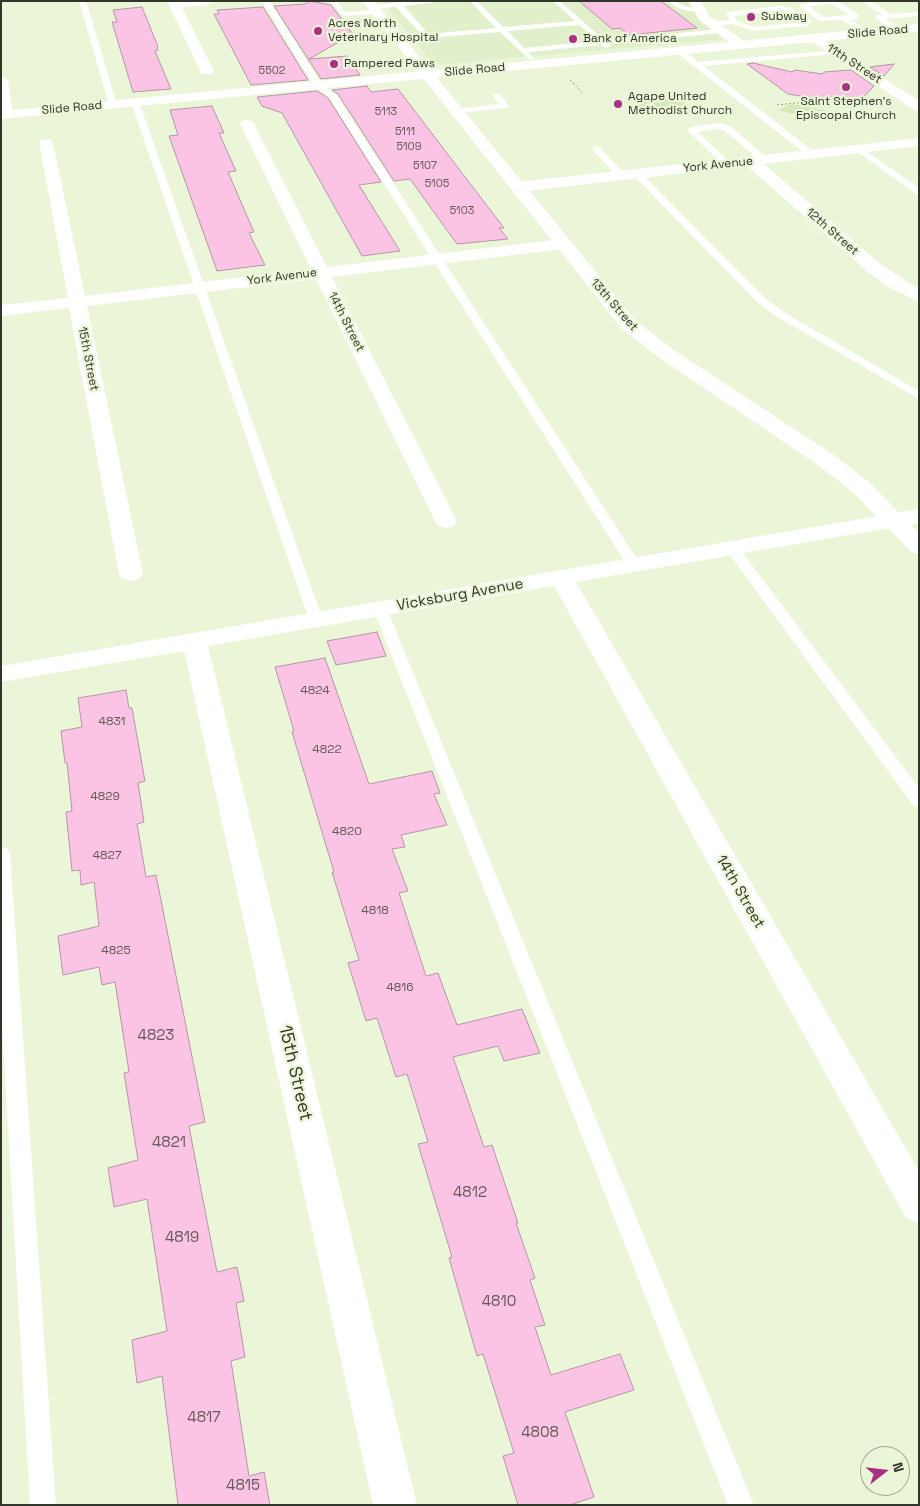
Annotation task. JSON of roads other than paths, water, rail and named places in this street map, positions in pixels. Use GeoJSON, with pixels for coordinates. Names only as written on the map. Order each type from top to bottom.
{"type":"FeatureCollection","features":[{"type":"Feature","properties":{"kind":"street"},"geometry":{"type":"LineString","coordinates":[[207,1],[173,3],[207,71]]}},
{"type":"Feature","properties":{"kind":"street"},"geometry":{"type":"LineString","coordinates":[[697,5],[704,18],[741,45]]}},
{"type":"Feature","properties":{"kind":"street","name":"13th Street"},"geometry":{"type":"LineString","coordinates":[[372,7],[629,326],[668,355],[826,460],[862,488],[919,547]]}},
{"type":"Feature","properties":{"kind":"street","name":"Slide Road"},"geometry":{"type":"LineString","coordinates":[[3,115],[899,30],[917,30]]}},
{"type":"Feature","properties":{"kind":"street","name":"11th Street"},"geometry":{"type":"LineString","coordinates":[[820,38],[835,52],[919,107]]}},
{"type":"Feature","properties":{"kind":"street"},"geometry":{"type":"LineString","coordinates":[[1,80],[3,115]]}},
{"type":"Feature","properties":{"kind":"street","name":"14th Street"},"geometry":{"type":"LineString","coordinates":[[247,124],[446,521]]}},
{"type":"Feature","properties":{"kind":"street","name":"York Avenue"},"geometry":{"type":"LineString","coordinates":[[518,187],[919,142]]}},
{"type":"Feature","properties":{"kind":"street","name":"15th Street"},"geometry":{"type":"LineString","coordinates":[[46,143],[131,574]]}},
{"type":"Feature","properties":{"kind":"street","name":"12th Street"},"geometry":{"type":"LineString","coordinates":[[757,160],[874,268],[919,297]]}},
{"type":"Feature","properties":{"kind":"street","name":"York Avenue"},"geometry":{"type":"LineString","coordinates":[[1,311],[563,244]]}},
{"type":"Feature","properties":{"kind":"street","name":"Vicksburg Avenue"},"geometry":{"type":"LineString","coordinates":[[1,674],[919,516]]}},
{"type":"Feature","properties":{"kind":"street","name":"14th Street"},"geometry":{"type":"LineString","coordinates":[[560,578],[919,1206]]}},
{"type":"Feature","properties":{"kind":"street","name":"15th Street"},"geometry":{"type":"LineString","coordinates":[[194,641],[395,1505]]}},
{"type":"Feature","properties":{"kind":"lane"},"geometry":{"type":"LineString","coordinates":[[82,1],[113,104]]}},
{"type":"Feature","properties":{"kind":"lane"},"geometry":{"type":"LineString","coordinates":[[265,1],[318,85],[332,95],[634,565]]}},
{"type":"Feature","properties":{"kind":"lane"},"geometry":{"type":"LineString","coordinates":[[333,1],[343,14],[397,3],[441,1]]}},
{"type":"Feature","properties":{"kind":"lane"},"geometry":{"type":"LineString","coordinates":[[473,1],[537,64]]}},
{"type":"Feature","properties":{"kind":"lane"},"geometry":{"type":"LineString","coordinates":[[556,1],[619,57]]}},
{"type":"Feature","properties":{"kind":"lane"},"geometry":{"type":"LineString","coordinates":[[669,1],[682,8],[697,5]]}},
{"type":"Feature","properties":{"kind":"lane"},"geometry":{"type":"LineString","coordinates":[[865,1],[890,16]]}},
{"type":"Feature","properties":{"kind":"lane"},"geometry":{"type":"LineString","coordinates":[[843,18],[856,16],[832,2],[802,5],[822,19],[843,18],[867,33]]}},
{"type":"Feature","properties":{"kind":"lane"},"geometry":{"type":"LineString","coordinates":[[397,3],[426,36]]}},
{"type":"Feature","properties":{"kind":"lane"},"geometry":{"type":"LineString","coordinates":[[806,24],[753,29],[734,22],[729,14],[785,8],[808,22],[806,24],[820,38]]}},
{"type":"Feature","properties":{"kind":"lane"},"geometry":{"type":"LineString","coordinates":[[899,30],[878,17],[919,14]]}},
{"type":"Feature","properties":{"kind":"lane"},"geometry":{"type":"LineString","coordinates":[[522,50],[716,28],[734,22]]}},
{"type":"Feature","properties":{"kind":"lane"},"geometry":{"type":"LineString","coordinates":[[399,39],[581,23]]}},
{"type":"Feature","properties":{"kind":"lane"},"geometry":{"type":"LineString","coordinates":[[680,51],[811,154]]}},
{"type":"Feature","properties":{"kind":"lane"},"geometry":{"type":"LineString","coordinates":[[697,64],[835,52]]}},
{"type":"Feature","properties":{"kind":"lane"},"geometry":{"type":"LineString","coordinates":[[456,111],[507,108],[497,96]]}},
{"type":"Feature","properties":{"kind":"lane"},"geometry":{"type":"LineString","coordinates":[[135,102],[198,287],[316,620]]}},
{"type":"Feature","properties":{"kind":"lane"},"geometry":{"type":"LineString","coordinates":[[727,164],[691,130],[718,126],[727,128],[757,160]]}},
{"type":"Feature","properties":{"kind":"lane"},"geometry":{"type":"LineString","coordinates":[[596,149],[629,175],[761,300],[778,313],[919,396]]}},
{"type":"Feature","properties":{"kind":"lane"},"geometry":{"type":"LineString","coordinates":[[859,149],[919,193]]}},
{"type":"Feature","properties":{"kind":"lane"},"geometry":{"type":"LineString","coordinates":[[732,548],[919,801]]}},
{"type":"Feature","properties":{"kind":"lane"},"geometry":{"type":"LineString","coordinates":[[380,609],[741,1505]]}},
{"type":"Feature","properties":{"kind":"lane"},"geometry":{"type":"LineString","coordinates":[[1,853],[44,1505]]}},
{"type":"Feature","properties":{"kind":"place","name":"Subway"},"geometry":{"type":"Point","coordinates":[751,17]}},
{"type":"Feature","properties":{"kind":"place","name":"Acres North Veterinary Hospital"},"geometry":{"type":"Point","coordinates":[318,31]}},
{"type":"Feature","properties":{"kind":"place","name":"Bank of America"},"geometry":{"type":"Point","coordinates":[573,39]}},
{"type":"Feature","properties":{"kind":"place","name":"Pampered Paws"},"geometry":{"type":"Point","coordinates":[334,64]}},
{"type":"Feature","properties":{"kind":"place","name":"Saint Stephen's Episcopal Church"},"geometry":{"type":"Point","coordinates":[846,87]}},
{"type":"Feature","properties":{"kind":"place","name":"Agape United Methodist Church"},"geometry":{"type":"Point","coordinates":[618,104]}}]}
